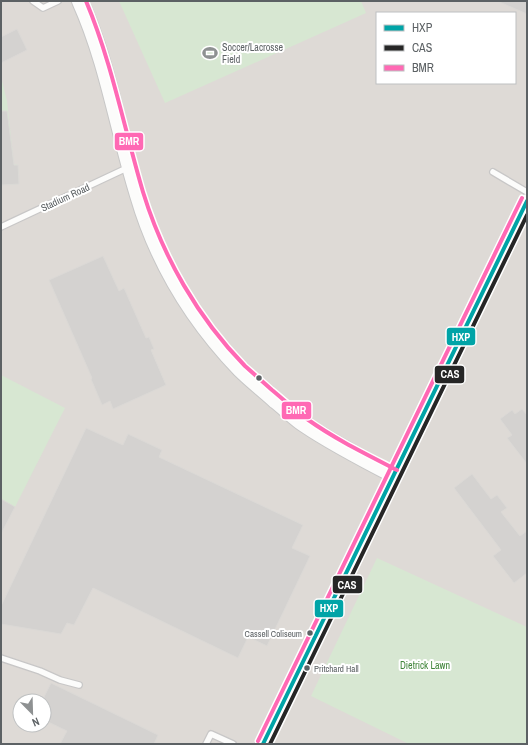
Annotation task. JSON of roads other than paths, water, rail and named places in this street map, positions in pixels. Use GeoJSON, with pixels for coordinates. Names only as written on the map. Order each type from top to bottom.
{"type":"FeatureCollection","features":[{"type":"Feature","properties":{"kind":"main road"},"geometry":{"type":"LineString","coordinates":[[80,1],[100,54],[138,198],[162,258],[194,313],[219,345],[254,383],[303,423],[326,438],[394,475],[263,744]]}},
{"type":"Feature","properties":{"kind":"street"},"geometry":{"type":"LineString","coordinates":[[394,475],[527,201]]}},
{"type":"Feature","properties":{"kind":"lane"},"geometry":{"type":"LineString","coordinates":[[33,1],[43,8],[58,1]]}},
{"type":"Feature","properties":{"kind":"lane","name":"Stadium Road"},"geometry":{"type":"LineString","coordinates":[[1,227],[130,167]]}},
{"type":"Feature","properties":{"kind":"lane"},"geometry":{"type":"LineString","coordinates":[[493,172],[527,192]]}},
{"type":"Feature","properties":{"kind":"lane"},"geometry":{"type":"LineString","coordinates":[[1,658],[40,671],[60,680],[79,685]]}},
{"type":"Feature","properties":{"kind":"lane"},"geometry":{"type":"LineString","coordinates":[[206,744],[211,734],[233,744]]}},
{"type":"Feature","properties":{"kind":"place","name":"Soccer/Lacrosse Field"},"geometry":{"type":"Point","coordinates":[210,53]}},
{"type":"Feature","properties":{"kind":"place","name":"Cassell Coliseum"},"geometry":{"type":"Point","coordinates":[310,633]}},
{"type":"Feature","properties":{"kind":"place","name":"Pritchard Hall"},"geometry":{"type":"Point","coordinates":[307,668]}},
{"type":"Feature","properties":{"kind":"park label","name":"Dietrick Lawn"},"geometry":{"type":"Point","coordinates":[425,665]}}]}
